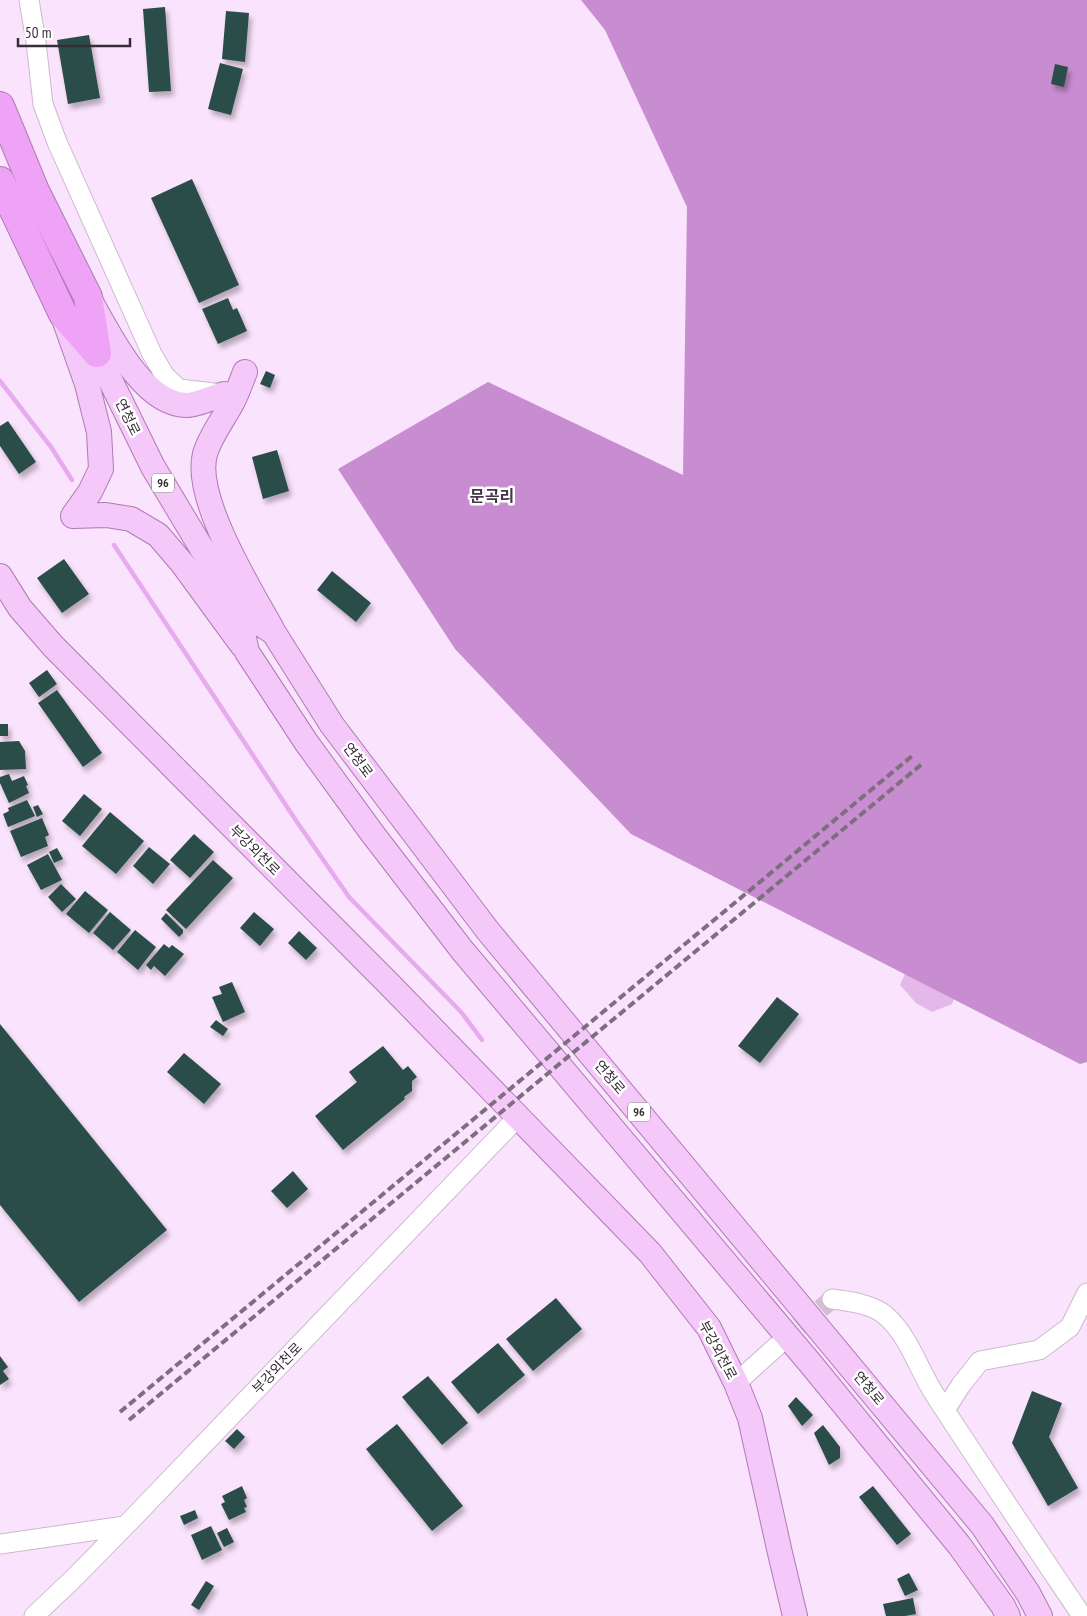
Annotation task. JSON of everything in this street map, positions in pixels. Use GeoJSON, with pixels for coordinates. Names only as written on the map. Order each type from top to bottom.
{"type":"FeatureCollection","features":[{"type":"Feature","properties":{"kind":"highway","name":"연청로"},"geometry":{"type":"LineString","coordinates":[[0,106],[35,191],[88,297],[97,353]]}},
{"type":"Feature","properties":{"kind":"highway","name":"연청로"},"geometry":{"type":"LineString","coordinates":[[0,181],[62,314],[97,353]]}},
{"type":"Feature","properties":{"kind":"main road"},"geometry":{"type":"LineString","coordinates":[[88,297],[123,357],[144,382],[166,401],[188,406],[224,394]]}},
{"type":"Feature","properties":{"kind":"main road"},"geometry":{"type":"LineString","coordinates":[[62,314],[87,384],[99,432],[101,469],[90,492],[73,516],[106,514],[131,519],[158,535],[182,563],[247,652]]}},
{"type":"Feature","properties":{"kind":"main road","name":"연청로"},"geometry":{"type":"LineString","coordinates":[[97,353],[153,467],[238,609],[247,652],[306,742],[372,833],[456,942],[822,1377],[958,1545],[1008,1616]]}},
{"type":"Feature","properties":{"kind":"main road"},"geometry":{"type":"LineString","coordinates":[[245,372],[233,401],[212,438],[205,455],[203,478],[209,504],[232,556],[274,633]]}},
{"type":"Feature","properties":{"kind":"main road","name":"부강외천로"},"geometry":{"type":"LineString","coordinates":[[0,576],[20,608],[53,646],[392,988],[650,1253],[709,1328],[736,1383],[750,1418],[796,1616]]}},
{"type":"Feature","properties":{"kind":"main road","name":"연청로"},"geometry":{"type":"LineString","coordinates":[[238,609],[274,633],[332,725],[488,931],[982,1525],[1028,1594],[1040,1616]]}},
{"type":"Feature","properties":{"kind":"street"},"geometry":{"type":"LineString","coordinates":[[29,0],[43,104],[57,142],[152,354],[165,376],[179,389],[224,394]]}},
{"type":"Feature","properties":{"kind":"street","name":"부강외천로"},"geometry":{"type":"LineString","coordinates":[[34,1616],[125,1526],[518,1117]]}},
{"type":"Feature","properties":{"kind":"street"},"geometry":{"type":"LineString","coordinates":[[945,1410],[980,1361],[1039,1350],[1070,1327],[1087,1293]]}},
{"type":"Feature","properties":{"kind":"street"},"geometry":{"type":"LineString","coordinates":[[832,1299],[859,1303],[884,1314],[906,1340],[928,1385],[1082,1616]]}},
{"type":"Feature","properties":{"kind":"street"},"geometry":{"type":"LineString","coordinates":[[736,1383],[777,1346]]}},
{"type":"Feature","properties":{"kind":"street"},"geometry":{"type":"LineString","coordinates":[[0,1544],[125,1526]]}},
{"type":"Feature","properties":{"kind":"shaded area"},"geometry":{"type":"Polygon","coordinates":[[[581,0],[1087,0],[1087,1062],[1080,1064],[631,834],[455,649],[338,469],[488,382],[683,475],[687,207],[605,30],[581,0]]]}},
{"type":"Feature","properties":{"kind":"shaded area"},"geometry":{"type":"Polygon","coordinates":[[[909,965],[963,978],[952,1004],[932,1012],[916,1003],[900,985],[909,965]]]}},
{"type":"Feature","properties":{"kind":"building"},"geometry":{"type":"Polygon","coordinates":[[[165,7],[171,91],[149,92],[143,9],[165,7]]]}},
{"type":"Feature","properties":{"kind":"building"},"geometry":{"type":"Polygon","coordinates":[[[226,11],[249,13],[245,62],[222,59],[226,11]]]}},
{"type":"Feature","properties":{"kind":"building"},"geometry":{"type":"Polygon","coordinates":[[[89,35],[100,98],[68,104],[57,40],[89,35]]]}},
{"type":"Feature","properties":{"kind":"building"},"geometry":{"type":"Polygon","coordinates":[[[220,63],[243,69],[231,115],[208,109],[220,63]]]}},
{"type":"Feature","properties":{"kind":"building"},"geometry":{"type":"Polygon","coordinates":[[[1055,64],[1068,67],[1064,87],[1051,84],[1055,64]]]}},
{"type":"Feature","properties":{"kind":"building"},"geometry":{"type":"Polygon","coordinates":[[[192,179],[239,285],[199,303],[151,198],[192,179]]]}},
{"type":"Feature","properties":{"kind":"building"},"geometry":{"type":"Polygon","coordinates":[[[228,298],[233,310],[237,308],[247,331],[218,344],[202,309],[228,298]]]}},
{"type":"Feature","properties":{"kind":"building"},"geometry":{"type":"Polygon","coordinates":[[[266,371],[275,375],[270,388],[260,384],[266,371]]]}},
{"type":"Feature","properties":{"kind":"building"},"geometry":{"type":"Polygon","coordinates":[[[8,421],[36,462],[19,474],[0,446],[0,426],[8,421]]]}},
{"type":"Feature","properties":{"kind":"building"},"geometry":{"type":"Polygon","coordinates":[[[277,450],[289,491],[263,499],[252,457],[277,450]]]}},
{"type":"Feature","properties":{"kind":"building"},"geometry":{"type":"Polygon","coordinates":[[[64,559],[89,594],[62,613],[37,578],[64,559]]]}},
{"type":"Feature","properties":{"kind":"building"},"geometry":{"type":"Polygon","coordinates":[[[332,571],[371,603],[356,622],[317,590],[332,571]]]}},
{"type":"Feature","properties":{"kind":"building"},"geometry":{"type":"Polygon","coordinates":[[[47,670],[57,684],[39,697],[29,683],[47,670]]]}},
{"type":"Feature","properties":{"kind":"building"},"geometry":{"type":"Polygon","coordinates":[[[57,690],[102,753],[83,767],[38,703],[57,690]]]}},
{"type":"Feature","properties":{"kind":"building"},"geometry":{"type":"Polygon","coordinates":[[[0,724],[8,724],[8,736],[0,736],[0,724]]]}},
{"type":"Feature","properties":{"kind":"building"},"geometry":{"type":"Polygon","coordinates":[[[19,741],[25,751],[26,769],[0,770],[0,742],[19,741]]]}},
{"type":"Feature","properties":{"kind":"building"},"geometry":{"type":"Polygon","coordinates":[[[9,774],[12,781],[24,776],[29,793],[9,803],[0,783],[0,777],[9,774]]]}},
{"type":"Feature","properties":{"kind":"building"},"geometry":{"type":"Polygon","coordinates":[[[84,794],[102,809],[80,836],[62,821],[84,794]]]}},
{"type":"Feature","properties":{"kind":"building"},"geometry":{"type":"Polygon","coordinates":[[[27,800],[35,816],[8,827],[3,814],[9,811],[8,808],[27,800]]]}},
{"type":"Feature","properties":{"kind":"building"},"geometry":{"type":"Polygon","coordinates":[[[38,805],[43,814],[37,817],[33,807],[38,805]]]}},
{"type":"Feature","properties":{"kind":"building"},"geometry":{"type":"Polygon","coordinates":[[[110,812],[144,841],[116,874],[82,846],[110,812]]]}},
{"type":"Feature","properties":{"kind":"building"},"geometry":{"type":"Polygon","coordinates":[[[42,818],[49,835],[45,837],[48,846],[21,857],[10,831],[42,818]]]}},
{"type":"Feature","properties":{"kind":"building"},"geometry":{"type":"Polygon","coordinates":[[[194,834],[214,852],[190,878],[170,860],[194,834]]]}},
{"type":"Feature","properties":{"kind":"building"},"geometry":{"type":"Polygon","coordinates":[[[149,847],[170,864],[153,884],[133,866],[149,847]]]}},
{"type":"Feature","properties":{"kind":"building"},"geometry":{"type":"Polygon","coordinates":[[[57,848],[63,859],[54,863],[49,852],[57,848]]]}},
{"type":"Feature","properties":{"kind":"building"},"geometry":{"type":"Polygon","coordinates":[[[48,854],[62,880],[41,890],[27,865],[48,854]]]}},
{"type":"Feature","properties":{"kind":"building"},"geometry":{"type":"Polygon","coordinates":[[[213,860],[233,878],[186,929],[166,910],[213,860]]]}},
{"type":"Feature","properties":{"kind":"building"},"geometry":{"type":"Polygon","coordinates":[[[61,884],[76,899],[62,912],[48,897],[61,884]]]}},
{"type":"Feature","properties":{"kind":"building"},"geometry":{"type":"Polygon","coordinates":[[[85,891],[108,910],[89,933],[66,914],[85,891]]]}},
{"type":"Feature","properties":{"kind":"building"},"geometry":{"type":"Polygon","coordinates":[[[110,912],[131,930],[113,950],[93,933],[110,912]]]}},
{"type":"Feature","properties":{"kind":"building"},"geometry":{"type":"Polygon","coordinates":[[[254,912],[274,929],[260,946],[240,928],[254,912]]]}},
{"type":"Feature","properties":{"kind":"building"},"geometry":{"type":"Polygon","coordinates":[[[166,913],[183,930],[179,937],[161,919],[166,913]]]}},
{"type":"Feature","properties":{"kind":"building"},"geometry":{"type":"Polygon","coordinates":[[[135,930],[156,947],[138,970],[117,952],[135,930]]]}},
{"type":"Feature","properties":{"kind":"building"},"geometry":{"type":"Polygon","coordinates":[[[299,931],[317,948],[306,960],[288,943],[299,931]]]}},
{"type":"Feature","properties":{"kind":"building"},"geometry":{"type":"Polygon","coordinates":[[[164,944],[169,948],[172,945],[184,954],[165,976],[154,966],[151,970],[146,965],[164,944]]]}},
{"type":"Feature","properties":{"kind":"building"},"geometry":{"type":"Polygon","coordinates":[[[232,982],[245,1012],[223,1022],[212,997],[222,994],[219,987],[232,982]]]}},
{"type":"Feature","properties":{"kind":"building"},"geometry":{"type":"Polygon","coordinates":[[[777,997],[799,1014],[760,1063],[738,1046],[777,997]]]}},
{"type":"Feature","properties":{"kind":"building"},"geometry":{"type":"Polygon","coordinates":[[[216,1020],[228,1029],[223,1036],[210,1027],[216,1020]]]}},
{"type":"Feature","properties":{"kind":"building"},"geometry":{"type":"Polygon","coordinates":[[[0,1024],[167,1230],[79,1302],[0,1205],[0,1024]]]}},
{"type":"Feature","properties":{"kind":"building"},"geometry":{"type":"Polygon","coordinates":[[[383,1046],[403,1070],[408,1066],[417,1077],[412,1081],[412,1091],[404,1097],[405,1099],[343,1150],[315,1116],[357,1082],[349,1072],[383,1046]]]}},
{"type":"Feature","properties":{"kind":"building"},"geometry":{"type":"Polygon","coordinates":[[[184,1053],[221,1084],[204,1104],[167,1072],[184,1053]]]}},
{"type":"Feature","properties":{"kind":"building"},"geometry":{"type":"Polygon","coordinates":[[[293,1171],[308,1189],[287,1208],[271,1191],[293,1171]]]}},
{"type":"Feature","properties":{"kind":"building"},"geometry":{"type":"Polygon","coordinates":[[[556,1298],[582,1329],[533,1371],[506,1339],[556,1298]]]}},
{"type":"Feature","properties":{"kind":"building"},"geometry":{"type":"Polygon","coordinates":[[[498,1343],[525,1375],[478,1414],[451,1382],[498,1343]]]}},
{"type":"Feature","properties":{"kind":"building"},"geometry":{"type":"Polygon","coordinates":[[[0,1356],[8,1367],[3,1371],[9,1379],[0,1385],[0,1356]]]}},
{"type":"Feature","properties":{"kind":"building"},"geometry":{"type":"Polygon","coordinates":[[[428,1376],[468,1423],[442,1445],[402,1397],[428,1376]]]}},
{"type":"Feature","properties":{"kind":"building"},"geometry":{"type":"Polygon","coordinates":[[[1032,1391],[1062,1403],[1049,1437],[1078,1488],[1048,1506],[1012,1443],[1032,1391]]]}},
{"type":"Feature","properties":{"kind":"building"},"geometry":{"type":"Polygon","coordinates":[[[796,1397],[813,1415],[802,1426],[788,1406],[796,1397]]]}},
{"type":"Feature","properties":{"kind":"building"},"geometry":{"type":"Polygon","coordinates":[[[397,1424],[463,1506],[432,1531],[366,1449],[397,1424]]]}},
{"type":"Feature","properties":{"kind":"building"},"geometry":{"type":"Polygon","coordinates":[[[823,1425],[840,1447],[840,1458],[829,1465],[814,1433],[823,1425]]]}},
{"type":"Feature","properties":{"kind":"building"},"geometry":{"type":"Polygon","coordinates":[[[237,1429],[245,1437],[234,1449],[225,1441],[237,1429]]]}},
{"type":"Feature","properties":{"kind":"building"},"geometry":{"type":"Polygon","coordinates":[[[242,1486],[247,1498],[244,1500],[247,1507],[244,1508],[246,1512],[229,1520],[221,1504],[225,1502],[222,1496],[242,1486]]]}},
{"type":"Feature","properties":{"kind":"building"},"geometry":{"type":"Polygon","coordinates":[[[873,1486],[911,1534],[897,1545],[859,1497],[873,1486]]]}},
{"type":"Feature","properties":{"kind":"building"},"geometry":{"type":"Polygon","coordinates":[[[195,1510],[198,1518],[184,1525],[180,1516],[195,1510]]]}},
{"type":"Feature","properties":{"kind":"building"},"geometry":{"type":"Polygon","coordinates":[[[211,1526],[222,1550],[202,1560],[191,1535],[211,1526]]]}},
{"type":"Feature","properties":{"kind":"building"},"geometry":{"type":"Polygon","coordinates":[[[227,1528],[234,1542],[224,1547],[217,1533],[227,1528]]]}},
{"type":"Feature","properties":{"kind":"building"},"geometry":{"type":"Polygon","coordinates":[[[909,1573],[918,1590],[905,1596],[897,1579],[909,1573]]]}},
{"type":"Feature","properties":{"kind":"building"},"geometry":{"type":"Polygon","coordinates":[[[206,1581],[214,1586],[199,1610],[191,1605],[206,1581]]]}},
{"type":"Feature","properties":{"kind":"building"},"geometry":{"type":"Polygon","coordinates":[[[913,1598],[916,1614],[886,1616],[883,1604],[913,1598]]]}},
{"type":"Feature","properties":{"kind":"waterway"},"geometry":{"type":"LineString","coordinates":[[0,381],[51,447],[72,480]]}},
{"type":"Feature","properties":{"kind":"waterway"},"geometry":{"type":"LineString","coordinates":[[114,545],[297,822],[349,897],[462,1013],[482,1040]]}},
{"type":"Feature","properties":{"kind":"tunnel"},"geometry":{"type":"LineString","coordinates":[[778,1345],[832,1299]]}},
{"type":"Feature","properties":{"kind":"railway"},"geometry":{"type":"LineString","coordinates":[[120,1412],[912,756]]}},
{"type":"Feature","properties":{"kind":"railway"},"geometry":{"type":"LineString","coordinates":[[129,1420],[922,764]]}},
{"type":"Feature","properties":{"kind":"district","name":"문곡리"},"geometry":{"type":"Point","coordinates":[492,496]}}]}
